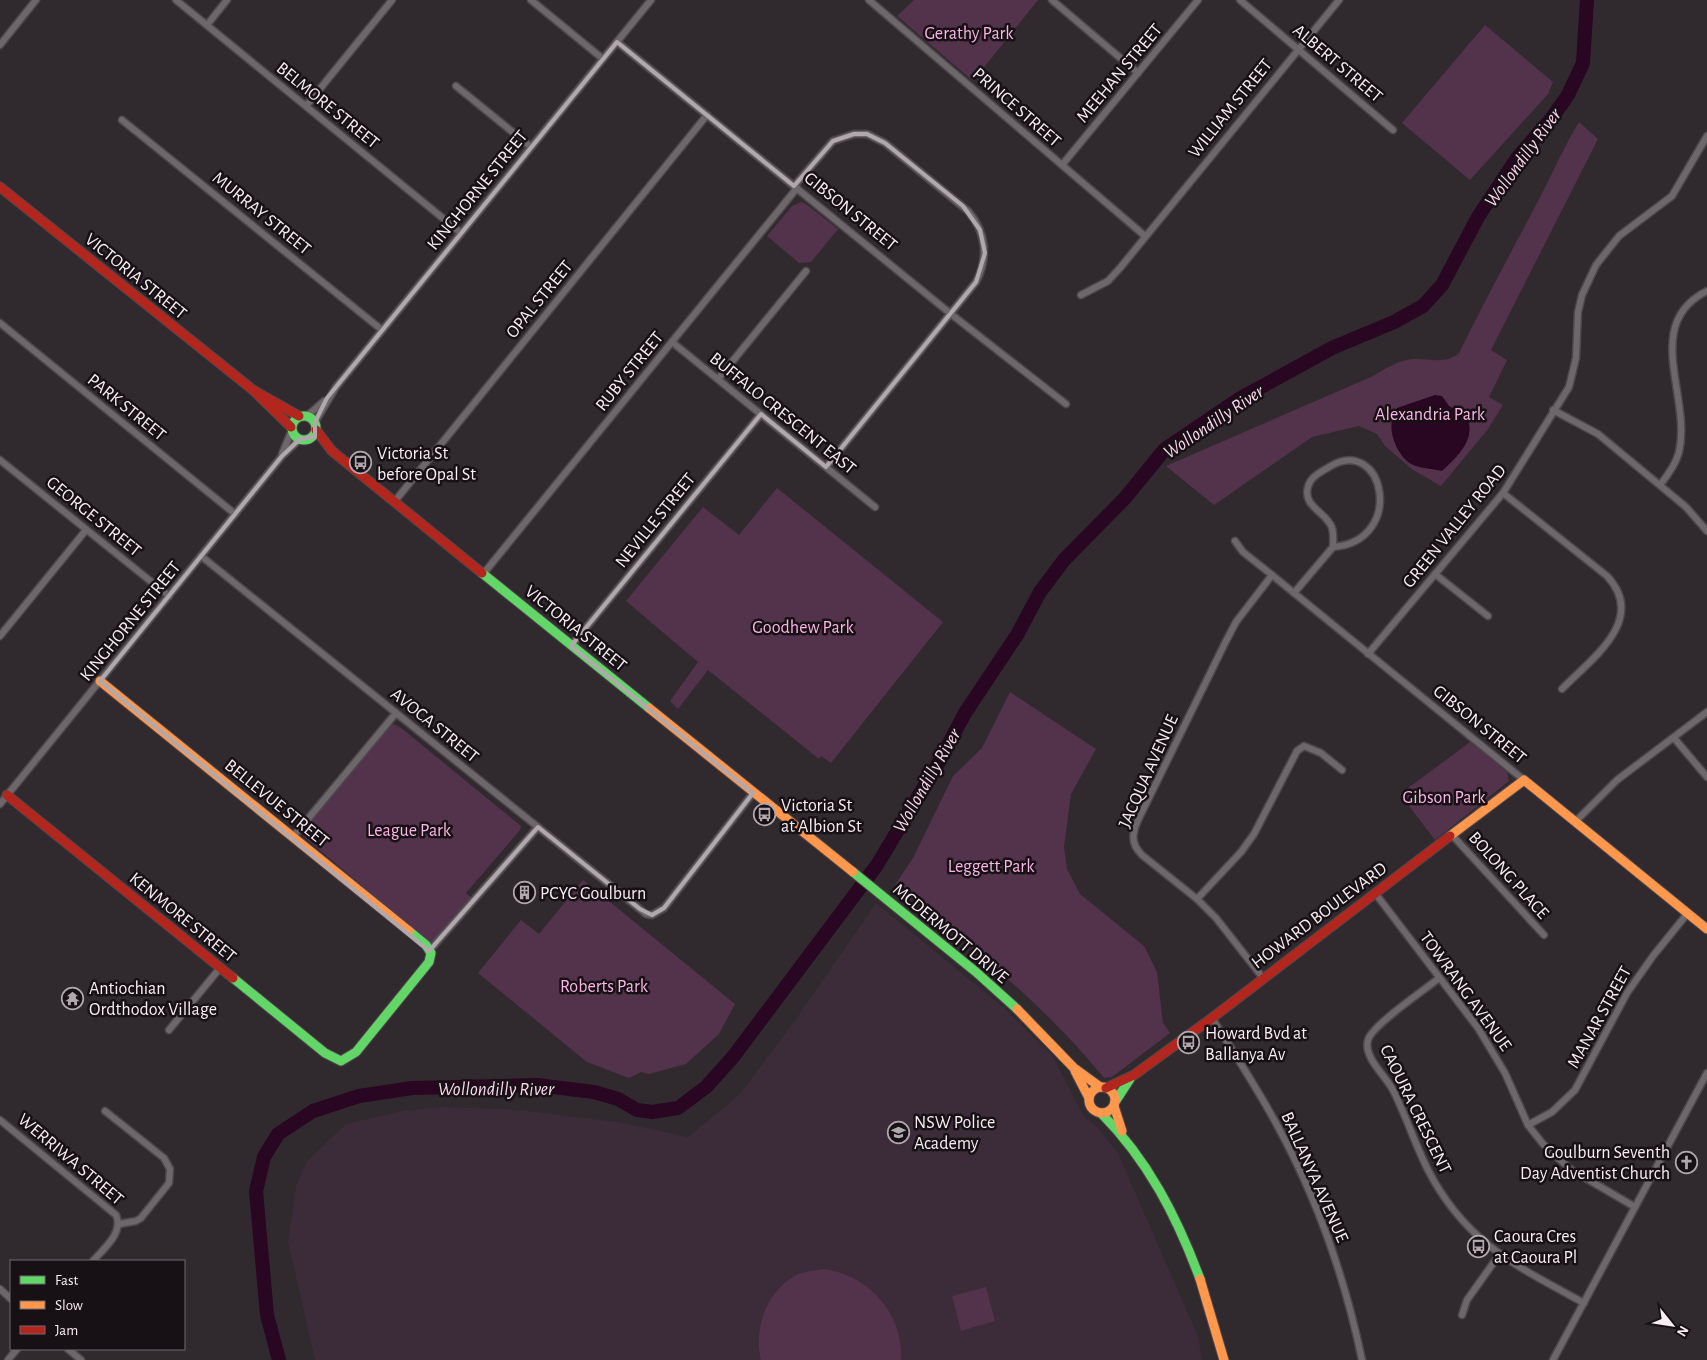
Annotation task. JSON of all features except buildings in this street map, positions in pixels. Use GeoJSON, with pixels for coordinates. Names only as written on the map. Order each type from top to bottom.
{"type":"FeatureCollection","features":[{"type":"Feature","properties":{"kind":"main road","name":"VICTORIA STREET"},"geometry":{"type":"LineString","coordinates":[[0,187],[252,390],[304,439],[332,451],[800,830]]}},
{"type":"Feature","properties":{"kind":"main road","name":"VICTORIA STREET"},"geometry":{"type":"LineString","coordinates":[[252,390],[303,416],[315,426],[332,451]]}},
{"type":"Feature","properties":{"kind":"main road"},"geometry":{"type":"LineString","coordinates":[[292,429],[294,421],[303,416]]}},
{"type":"Feature","properties":{"kind":"main road"},"geometry":{"type":"LineString","coordinates":[[304,439],[315,426]]}},
{"type":"Feature","properties":{"kind":"main road","name":"BELLEVUE STREET"},"geometry":{"type":"LineString","coordinates":[[100,681],[420,939],[430,952]]}},
{"type":"Feature","properties":{"kind":"main road","name":"GIBSON STREET"},"geometry":{"type":"LineString","coordinates":[[1524,780],[1707,930]]}},
{"type":"Feature","properties":{"kind":"main road","name":"HOWARD BOULEVARD"},"geometry":{"type":"LineString","coordinates":[[1114,1104],[1122,1089],[1134,1075],[1212,1018],[1524,780]]}},
{"type":"Feature","properties":{"kind":"main road","name":"KENMORE STREET"},"geometry":{"type":"LineString","coordinates":[[7,795],[325,1053],[340,1061],[349,1058],[356,1052],[424,968],[430,952]]}},
{"type":"Feature","properties":{"kind":"main road","name":"MCDERMOTT DRIVE"},"geometry":{"type":"LineString","coordinates":[[800,830],[983,979],[1035,1026],[1074,1068],[1103,1087]]}},
{"type":"Feature","properties":{"kind":"main road","name":"MCDERMOTT DRIVE"},"geometry":{"type":"LineString","coordinates":[[1074,1068],[1089,1098]]}},
{"type":"Feature","properties":{"kind":"main road","name":"HOWARD BOULEVARD"},"geometry":{"type":"LineString","coordinates":[[1103,1087],[1134,1075]]}},
{"type":"Feature","properties":{"kind":"main road"},"geometry":{"type":"LineString","coordinates":[[1123,1133],[1114,1104],[1113,1093],[1103,1087],[1092,1092],[1089,1098],[1093,1110],[1101,1113],[1123,1133],[1147,1168],[1183,1238],[1210,1308],[1224,1360]]}},
{"type":"Feature","properties":{"kind":"main road"},"geometry":{"type":"LineString","coordinates":[[1101,1113],[1108,1111],[1114,1104]]}},
{"type":"Feature","properties":{"kind":"street"},"geometry":{"type":"LineString","coordinates":[[0,44],[36,0]]}},
{"type":"Feature","properties":{"kind":"street","name":"BELMORE STREET"},"geometry":{"type":"LineString","coordinates":[[176,0],[462,233]]}},
{"type":"Feature","properties":{"kind":"street"},"geometry":{"type":"LineString","coordinates":[[207,25],[227,0]]}},
{"type":"Feature","properties":{"kind":"street"},"geometry":{"type":"LineString","coordinates":[[306,106],[392,0]]}},
{"type":"Feature","properties":{"kind":"street"},"geometry":{"type":"LineString","coordinates":[[531,0],[603,59]]}},
{"type":"Feature","properties":{"kind":"street","name":"KINGHORNE STREET"},"geometry":{"type":"LineString","coordinates":[[303,416],[327,398],[651,0]]}},
{"type":"Feature","properties":{"kind":"street","name":"PRINCE STREET"},"geometry":{"type":"LineString","coordinates":[[869,0],[1145,236]]}},
{"type":"Feature","properties":{"kind":"street"},"geometry":{"type":"LineString","coordinates":[[1052,0],[1138,73]]}},
{"type":"Feature","properties":{"kind":"street","name":"MEEHAN STREET"},"geometry":{"type":"LineString","coordinates":[[1062,165],[1198,0]]}},
{"type":"Feature","properties":{"kind":"street","name":"ALBERT STREET"},"geometry":{"type":"LineString","coordinates":[[1240,0],[1393,130]]}},
{"type":"Feature","properties":{"kind":"street","name":"WILLIAM STREET"},"geometry":{"type":"LineString","coordinates":[[1081,295],[1108,281],[1339,0]]}},
{"type":"Feature","properties":{"kind":"street","name":"GIBSON STREET"},"geometry":{"type":"LineString","coordinates":[[617,42],[951,314],[1066,404]]}},
{"type":"Feature","properties":{"kind":"street"},"geometry":{"type":"LineString","coordinates":[[456,86],[531,147]]}},
{"type":"Feature","properties":{"kind":"street","name":"OPAL STREET"},"geometry":{"type":"LineString","coordinates":[[395,501],[707,115]]}},
{"type":"Feature","properties":{"kind":"street","name":"MURRAY STREET"},"geometry":{"type":"LineString","coordinates":[[122,120],[382,330]]}},
{"type":"Feature","properties":{"kind":"street","name":"RUBY STREET"},"geometry":{"type":"LineString","coordinates":[[484,573],[828,146],[846,135],[860,134],[874,136],[968,211],[980,230],[984,244],[982,268],[976,282],[951,314],[826,467]]}},
{"type":"Feature","properties":{"kind":"street","name":"GREEN VALLEY ROAD"},"geometry":{"type":"LineString","coordinates":[[1368,654],[1503,493],[1522,465],[1553,410],[1569,387],[1574,374],[1578,312],[1582,295],[1596,265],[1619,236],[1672,196],[1707,136]]}},
{"type":"Feature","properties":{"kind":"street"},"geometry":{"type":"LineString","coordinates":[[718,379],[806,271]]}},
{"type":"Feature","properties":{"kind":"street"},"geometry":{"type":"LineString","coordinates":[[1660,485],[1676,462],[1681,438],[1672,350],[1675,325],[1687,305],[1707,291]]}},
{"type":"Feature","properties":{"kind":"street","name":"PARK STREET"},"geometry":{"type":"LineString","coordinates":[[0,323],[235,514]]}},
{"type":"Feature","properties":{"kind":"street","name":"BUFFALO CRESCENT EAST"},"geometry":{"type":"LineString","coordinates":[[672,342],[875,507]]}},
{"type":"Feature","properties":{"kind":"street","name":"KINGHORNE STREET"},"geometry":{"type":"LineString","coordinates":[[315,426],[327,398]]}},
{"type":"Feature","properties":{"kind":"street"},"geometry":{"type":"LineString","coordinates":[[1553,410],[1598,434],[1695,516],[1707,531]]}},
{"type":"Feature","properties":{"kind":"street","name":"NEVILLE STREET"},"geometry":{"type":"LineString","coordinates":[[571,646],[761,414]]}},
{"type":"Feature","properties":{"kind":"street","name":"KINGHORNE STREET"},"geometry":{"type":"LineString","coordinates":[[282,456],[292,429]]}},
{"type":"Feature","properties":{"kind":"street","name":"KINGHORNE STREET"},"geometry":{"type":"LineString","coordinates":[[0,804],[282,456],[304,439]]}},
{"type":"Feature","properties":{"kind":"street","name":"GEORGE STREET"},"geometry":{"type":"LineString","coordinates":[[0,460],[168,596]]}},
{"type":"Feature","properties":{"kind":"street"},"geometry":{"type":"LineString","coordinates":[[1294,593],[1333,547],[1352,544],[1370,530],[1380,511],[1378,482],[1369,468],[1356,461],[1342,461],[1334,464],[1314,478],[1307,488],[1309,501],[1332,527],[1333,547]]}},
{"type":"Feature","properties":{"kind":"street"},"geometry":{"type":"LineString","coordinates":[[1503,493],[1607,576],[1614,584],[1620,597],[1622,610],[1619,625],[1612,638],[1562,689]]}},
{"type":"Feature","properties":{"kind":"street"},"geometry":{"type":"LineString","coordinates":[[0,636],[86,530]]}},
{"type":"Feature","properties":{"kind":"street","name":"GIBSON STREET"},"geometry":{"type":"LineString","coordinates":[[1235,541],[1243,552],[1524,780]]}},
{"type":"Feature","properties":{"kind":"street","name":"AVOCA STREET"},"geometry":{"type":"LineString","coordinates":[[201,556],[640,909],[652,915],[664,908],[753,793]]}},
{"type":"Feature","properties":{"kind":"street"},"geometry":{"type":"LineString","coordinates":[[1435,574],[1488,616]]}},
{"type":"Feature","properties":{"kind":"street","name":"JACQUA AVENUE"},"geometry":{"type":"LineString","coordinates":[[1262,978],[1231,936],[1197,899],[1135,849],[1132,840],[1134,830],[1226,640],[1236,622],[1272,575]]}},
{"type":"Feature","properties":{"kind":"street"},"geometry":{"type":"LineString","coordinates":[[1575,822],[1617,780],[1707,712]]}},
{"type":"Feature","properties":{"kind":"street"},"geometry":{"type":"LineString","coordinates":[[292,837],[396,713]]}},
{"type":"Feature","properties":{"kind":"street"},"geometry":{"type":"LineString","coordinates":[[1674,738],[1707,777]]}},
{"type":"Feature","properties":{"kind":"street"},"geometry":{"type":"LineString","coordinates":[[1197,899],[1241,852],[1254,834],[1297,751],[1304,746],[1312,748],[1342,770]]}},
{"type":"Feature","properties":{"kind":"street"},"geometry":{"type":"LineString","coordinates":[[430,952],[538,826]]}},
{"type":"Feature","properties":{"kind":"street","name":"BOLONG PLACE"},"geometry":{"type":"LineString","coordinates":[[1452,834],[1544,935]]}},
{"type":"Feature","properties":{"kind":"street","name":"TOWRANG AVENUE"},"geometry":{"type":"LineString","coordinates":[[1376,893],[1478,1028],[1528,1125],[1556,1157],[1570,1169],[1635,1207]]}},
{"type":"Feature","properties":{"kind":"street","name":"MANAR STREET"},"geometry":{"type":"LineString","coordinates":[[1528,1125],[1552,1112],[1575,1090],[1627,993],[1653,956],[1687,914]]}},
{"type":"Feature","properties":{"kind":"street"},"geometry":{"type":"LineString","coordinates":[[169,1030],[220,968]]}},
{"type":"Feature","properties":{"kind":"street","name":"CAOURA CRESCENT"},"geometry":{"type":"LineString","coordinates":[[1439,978],[1378,1026],[1368,1040],[1369,1056],[1384,1075],[1393,1091],[1439,1188],[1467,1226],[1499,1255],[1584,1303]]}},
{"type":"Feature","properties":{"kind":"street","name":"BALLANYA AVENUE"},"geometry":{"type":"LineString","coordinates":[[1212,1018],[1272,1116],[1301,1174],[1346,1290],[1362,1360]]}},
{"type":"Feature","properties":{"kind":"street"},"geometry":{"type":"LineString","coordinates":[[1553,1360],[1707,1074]]}},
{"type":"Feature","properties":{"kind":"street"},"geometry":{"type":"LineString","coordinates":[[94,1260],[117,1233],[119,1224],[136,1221],[141,1218],[166,1186],[171,1174],[169,1165],[164,1158],[105,1111]]}},
{"type":"Feature","properties":{"kind":"street","name":"WERRIWA STREET"},"geometry":{"type":"LineString","coordinates":[[0,1120],[110,1207],[116,1215],[119,1224]]}},
{"type":"Feature","properties":{"kind":"street"},"geometry":{"type":"LineString","coordinates":[[1462,1315],[1466,1300],[1499,1255]]}},
{"type":"Feature","properties":{"kind":"street"},"geometry":{"type":"LineString","coordinates":[[0,1289],[10,1298]]}},
{"type":"Feature","properties":{"kind":"street"},"geometry":{"type":"LineString","coordinates":[[8,1360],[16,1350]]}},
{"type":"Feature","properties":{"kind":"street"},"geometry":{"type":"LineString","coordinates":[[69,1350],[81,1360]]}},
{"type":"Feature","properties":{"kind":"highlighted area"},"geometry":{"type":"Polygon","coordinates":[[[617,42],[794,186],[833,141],[854,134],[867,134],[885,143],[963,206],[980,230],[985,253],[976,282],[826,467],[761,414],[571,646],[753,793],[664,908],[652,915],[640,909],[538,827],[429,951],[100,681],[282,456],[300,439],[315,437],[315,422],[327,398],[617,42]]]}},
{"type":"Feature","properties":{"kind":"shaded area"},"geometry":{"type":"Polygon","coordinates":[[[1435,395],[1442,396],[1449,406],[1466,415],[1470,431],[1465,446],[1442,471],[1419,467],[1408,462],[1395,444],[1392,429],[1393,414],[1397,408],[1435,395]]]}},
{"type":"Feature","properties":{"kind":"shaded area","name":"NSW Police Academy"},"geometry":{"type":"Polygon","coordinates":[[[876,903],[1002,1006],[1053,1057],[1083,1115],[1098,1128],[1118,1153],[1198,1336],[1202,1360],[315,1360],[288,1242],[296,1186],[307,1161],[346,1124],[407,1110],[442,1107],[509,1109],[619,1122],[688,1137],[739,1095],[796,1019],[876,903]]]}},
{"type":"Feature","properties":{"kind":"green space","name":"Gerathy Park"},"geometry":{"type":"Polygon","coordinates":[[[914,0],[1038,0],[973,81],[897,16],[914,0]]]}},
{"type":"Feature","properties":{"kind":"green space"},"geometry":{"type":"Polygon","coordinates":[[[1485,25],[1553,82],[1548,94],[1470,180],[1402,123],[1485,25]]]}},
{"type":"Feature","properties":{"kind":"green space","name":"Alexandria Park"},"geometry":{"type":"Polygon","coordinates":[[[1579,122],[1598,139],[1491,350],[1507,360],[1489,397],[1503,405],[1488,429],[1441,486],[1413,470],[1385,446],[1377,434],[1359,426],[1312,437],[1214,505],[1166,466],[1371,377],[1397,363],[1414,359],[1443,360],[1454,357],[1459,353],[1579,122]]]}},
{"type":"Feature","properties":{"kind":"green space"},"geometry":{"type":"Polygon","coordinates":[[[801,202],[838,229],[811,262],[799,263],[767,236],[792,206],[801,202]]]}},
{"type":"Feature","properties":{"kind":"green space","name":"Goodhew Park"},"geometry":{"type":"Polygon","coordinates":[[[777,488],[943,622],[831,763],[821,756],[819,759],[708,670],[678,709],[670,701],[698,662],[626,601],[703,507],[739,535],[777,488]]]}},
{"type":"Feature","properties":{"kind":"green space","name":"Leggett Park"},"geometry":{"type":"Polygon","coordinates":[[[1010,692],[1096,749],[1071,794],[1064,847],[1067,869],[1080,894],[1144,946],[1157,972],[1163,1023],[1170,1033],[1112,1077],[1104,1078],[1081,1051],[1031,1000],[978,953],[895,885],[913,858],[953,776],[982,748],[1010,692]]]}},
{"type":"Feature","properties":{"kind":"green space","name":"League Park"},"geometry":{"type":"Polygon","coordinates":[[[393,724],[400,727],[521,826],[520,830],[466,893],[472,898],[431,944],[303,836],[305,828],[387,727],[393,724]]]}},
{"type":"Feature","properties":{"kind":"green space","name":"Gibson Park"},"geometry":{"type":"Polygon","coordinates":[[[1470,742],[1507,772],[1509,781],[1435,840],[1400,794],[1470,742]]]}},
{"type":"Feature","properties":{"kind":"green space","name":"Roberts Park"},"geometry":{"type":"Polygon","coordinates":[[[583,880],[735,1004],[719,1034],[686,1064],[649,1074],[641,1072],[629,1078],[587,1062],[478,973],[521,920],[539,934],[583,880]]]}},
{"type":"Feature","properties":{"kind":"green space"},"geometry":{"type":"Polygon","coordinates":[[[823,1269],[839,1272],[855,1279],[880,1299],[890,1312],[896,1327],[900,1343],[901,1360],[761,1360],[759,1335],[761,1323],[770,1300],[786,1282],[796,1275],[823,1269]]]}},
{"type":"Feature","properties":{"kind":"green space"},"geometry":{"type":"Polygon","coordinates":[[[986,1287],[995,1321],[961,1331],[952,1296],[986,1287]]]}},
{"type":"Feature","properties":{"kind":"waterway","name":"Wollondilly River"},"geometry":{"type":"LineString","coordinates":[[279,1360],[267,1315],[256,1191],[264,1157],[278,1134],[313,1111],[359,1096],[412,1088],[537,1085],[594,1092],[618,1099],[637,1110],[652,1112],[678,1108],[706,1087],[733,1057],[877,865],[939,762],[965,713],[1017,635],[1040,592],[1064,560],[1125,498],[1165,449],[1239,399],[1332,348],[1394,322],[1423,306],[1442,285],[1478,217],[1517,158],[1551,119],[1568,95],[1583,63],[1587,0]]}},
{"type":"Feature","properties":{"kind":"traffic: fast"},"geometry":{"type":"LineString","coordinates":[[304,416],[313,419],[316,428],[313,437],[304,440],[295,437],[292,428],[295,419],[304,416]]}},
{"type":"Feature","properties":{"kind":"traffic: fast"},"geometry":{"type":"LineString","coordinates":[[482,573],[649,708]]}},
{"type":"Feature","properties":{"kind":"traffic: fast"},"geometry":{"type":"LineString","coordinates":[[853,872],[976,972],[1017,1009]]}},
{"type":"Feature","properties":{"kind":"traffic: fast"},"geometry":{"type":"LineString","coordinates":[[233,978],[325,1053],[341,1061],[356,1052],[429,962],[431,953],[426,945],[409,931]]}},
{"type":"Feature","properties":{"kind":"traffic: fast"},"geometry":{"type":"LineString","coordinates":[[1115,1102],[1130,1079]]}},
{"type":"Feature","properties":{"kind":"traffic: fast"},"geometry":{"type":"LineString","coordinates":[[1101,1113],[1133,1150],[1160,1190],[1200,1279]]}},
{"type":"Feature","properties":{"kind":"traffic: slow"},"geometry":{"type":"LineString","coordinates":[[100,681],[409,931]]}},
{"type":"Feature","properties":{"kind":"traffic: slow"},"geometry":{"type":"LineString","coordinates":[[649,708],[853,872]]}},
{"type":"Feature","properties":{"kind":"traffic: slow"},"geometry":{"type":"LineString","coordinates":[[1450,836],[1524,780],[1707,929]]}},
{"type":"Feature","properties":{"kind":"traffic: slow"},"geometry":{"type":"LineString","coordinates":[[1017,1009],[1074,1068],[1100,1087]]}},
{"type":"Feature","properties":{"kind":"traffic: slow"},"geometry":{"type":"LineString","coordinates":[[1075,1071],[1089,1098]]}},
{"type":"Feature","properties":{"kind":"traffic: slow"},"geometry":{"type":"LineString","coordinates":[[1102,1087],[1111,1091],[1115,1100],[1111,1109],[1102,1113],[1093,1109],[1089,1100],[1093,1091],[1102,1087]]}},
{"type":"Feature","properties":{"kind":"traffic: slow"},"geometry":{"type":"LineString","coordinates":[[1114,1106],[1122,1131]]}},
{"type":"Feature","properties":{"kind":"traffic: slow"},"geometry":{"type":"LineString","coordinates":[[1200,1279],[1224,1360]]}},
{"type":"Feature","properties":{"kind":"traffic: jam"},"geometry":{"type":"LineString","coordinates":[[0,187],[253,390],[291,427]]}},
{"type":"Feature","properties":{"kind":"traffic: jam"},"geometry":{"type":"LineString","coordinates":[[253,390],[299,416]]}},
{"type":"Feature","properties":{"kind":"traffic: jam"},"geometry":{"type":"LineString","coordinates":[[316,430],[332,451],[482,573]]}},
{"type":"Feature","properties":{"kind":"traffic: jam"},"geometry":{"type":"LineString","coordinates":[[7,795],[233,978]]}},
{"type":"Feature","properties":{"kind":"traffic: jam"},"geometry":{"type":"LineString","coordinates":[[1106,1088],[1134,1075],[1212,1018],[1450,836]]}},
{"type":"Feature","properties":{"kind":"place","name":"Victoria St before Opal St"},"geometry":{"type":"Point","coordinates":[361,463]}},
{"type":"Feature","properties":{"kind":"place","name":"Victoria St at Albion St"},"geometry":{"type":"Point","coordinates":[765,815]}},
{"type":"Feature","properties":{"kind":"place","name":"PCYC Goulburn"},"geometry":{"type":"Point","coordinates":[524,893]}},
{"type":"Feature","properties":{"kind":"place","name":"Antiochian Ordthodox Village"},"geometry":{"type":"Point","coordinates":[73,998]}},
{"type":"Feature","properties":{"kind":"place","name":"Howard Bvd at Ballanya Av"},"geometry":{"type":"Point","coordinates":[1189,1043]}},
{"type":"Feature","properties":{"kind":"place","name":"NSW Police Academy"},"geometry":{"type":"Point","coordinates":[898,1132]}},
{"type":"Feature","properties":{"kind":"place","name":"Goulburn Seventh Day Adventist Church"},"geometry":{"type":"Point","coordinates":[1686,1162]}},
{"type":"Feature","properties":{"kind":"place","name":"Caoura Cres at Caoura Pl"},"geometry":{"type":"Point","coordinates":[1478,1246]}}]}
